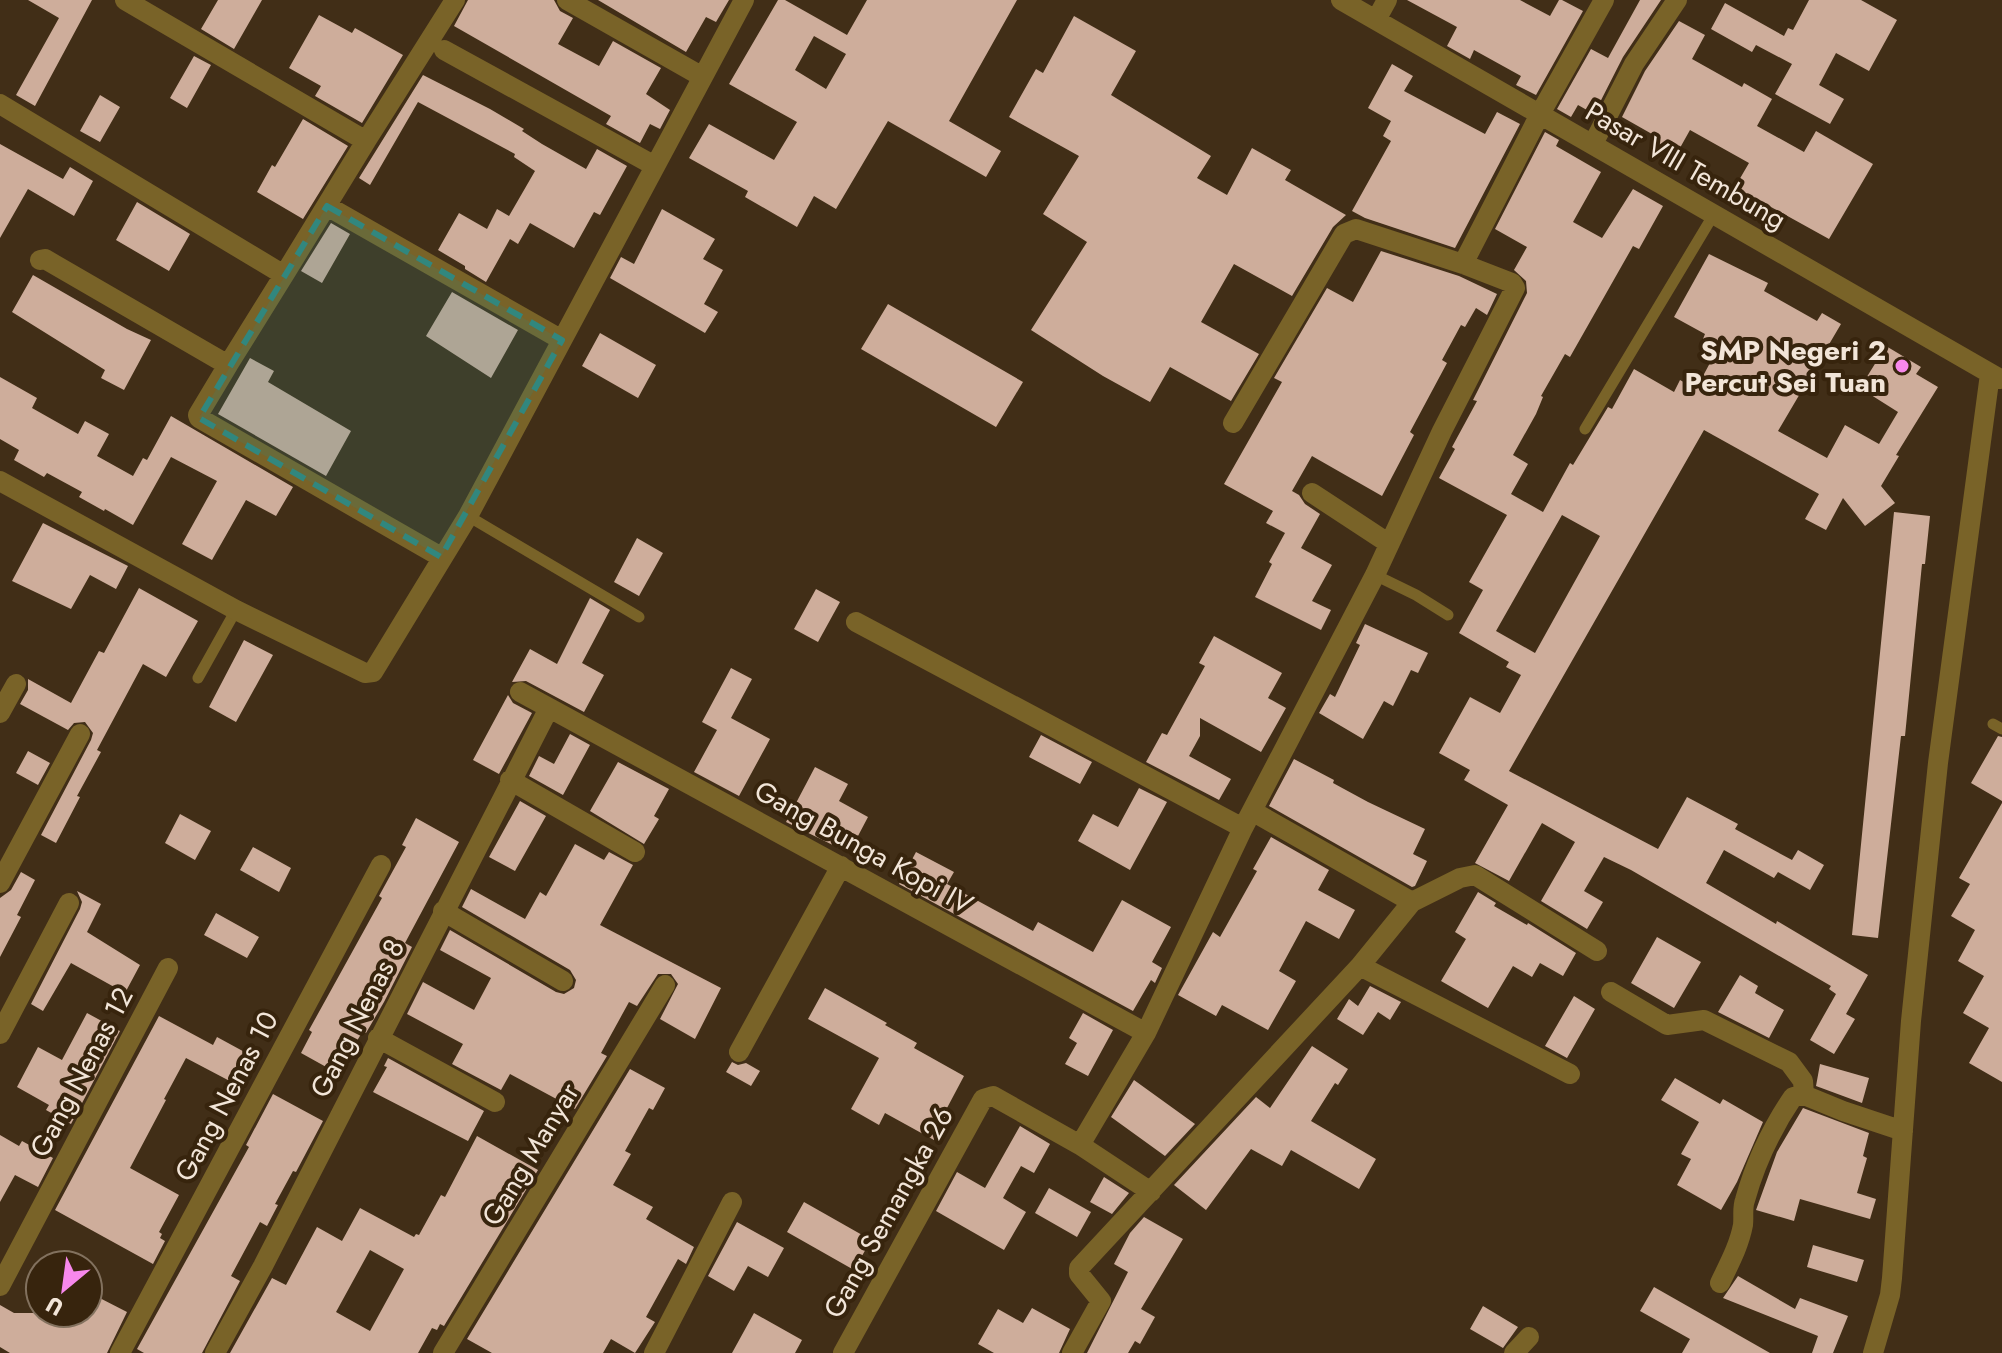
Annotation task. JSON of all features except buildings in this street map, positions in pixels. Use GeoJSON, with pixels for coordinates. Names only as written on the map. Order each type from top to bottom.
{"type":"FeatureCollection","features":[{"type":"Feature","properties":{"kind":"street"},"geometry":{"type":"LineString","coordinates":[[125,0],[366,141]]}},
{"type":"Feature","properties":{"kind":"street"},"geometry":{"type":"LineString","coordinates":[[441,557],[198,415],[455,0]]}},
{"type":"Feature","properties":{"kind":"street"},"geometry":{"type":"LineString","coordinates":[[567,0],[701,76]]}},
{"type":"Feature","properties":{"kind":"street"},"geometry":{"type":"LineString","coordinates":[[0,481],[236,610],[370,673],[375,670],[468,516],[744,0]]}},
{"type":"Feature","properties":{"kind":"street","name":"Pasar VIII Tembung"},"geometry":{"type":"LineString","coordinates":[[1341,0],[1998,378]]}},
{"type":"Feature","properties":{"kind":"street"},"geometry":{"type":"LineString","coordinates":[[1376,20],[1387,0]]}},
{"type":"Feature","properties":{"kind":"street"},"geometry":{"type":"LineString","coordinates":[[1463,264],[1540,114],[1604,0]]}},
{"type":"Feature","properties":{"kind":"street"},"geometry":{"type":"LineString","coordinates":[[1593,144],[1634,64],[1677,0]]}},
{"type":"Feature","properties":{"kind":"street"},"geometry":{"type":"LineString","coordinates":[[444,50],[655,166]]}},
{"type":"Feature","properties":{"kind":"street"},"geometry":{"type":"LineString","coordinates":[[0,104],[284,275]]}},
{"type":"Feature","properties":{"kind":"street"},"geometry":{"type":"LineString","coordinates":[[327,206],[562,340]]}},
{"type":"Feature","properties":{"kind":"street"},"geometry":{"type":"LineString","coordinates":[[1151,1192],[1080,1145],[1146,1033],[1248,819],[1375,575],[1442,431],[1515,292],[1512,283],[1463,264],[1350,229],[1344,234],[1233,423]]}},
{"type":"Feature","properties":{"kind":"street"},"geometry":{"type":"LineString","coordinates":[[40,260],[45,259],[228,365]]}},
{"type":"Feature","properties":{"kind":"street"},"geometry":{"type":"LineString","coordinates":[[1873,1353],[1891,1287],[1911,1021],[1938,763],[1998,378]]}},
{"type":"Feature","properties":{"kind":"street"},"geometry":{"type":"LineString","coordinates":[[1312,493],[1388,543]]}},
{"type":"Feature","properties":{"kind":"street"},"geometry":{"type":"LineString","coordinates":[[856,622],[1412,902]]}},
{"type":"Feature","properties":{"kind":"street"},"geometry":{"type":"LineString","coordinates":[[0,713],[16,684]]}},
{"type":"Feature","properties":{"kind":"street","name":"Gang Bunga Kopi IV"},"geometry":{"type":"LineString","coordinates":[[520,692],[1146,1033]]}},
{"type":"Feature","properties":{"kind":"street","name":"Gang Nenas 8"},"geometry":{"type":"LineString","coordinates":[[215,1353],[263,1266],[510,780],[552,710]]}},
{"type":"Feature","properties":{"kind":"street"},"geometry":{"type":"LineString","coordinates":[[0,883],[80,734]]}},
{"type":"Feature","properties":{"kind":"street"},"geometry":{"type":"LineString","coordinates":[[510,780],[635,852]]}},
{"type":"Feature","properties":{"kind":"street","name":"Gang Nenas 10"},"geometry":{"type":"LineString","coordinates":[[120,1353],[381,865]]}},
{"type":"Feature","properties":{"kind":"street"},"geometry":{"type":"LineString","coordinates":[[739,1052],[841,866]]}},
{"type":"Feature","properties":{"kind":"street"},"geometry":{"type":"LineString","coordinates":[[1072,1353],[1101,1299],[1078,1270],[1360,966],[1412,902],[1460,878],[1475,875],[1597,951]]}},
{"type":"Feature","properties":{"kind":"street"},"geometry":{"type":"LineString","coordinates":[[0,1034],[69,903]]}},
{"type":"Feature","properties":{"kind":"street"},"geometry":{"type":"LineString","coordinates":[[443,911],[563,981]]}},
{"type":"Feature","properties":{"kind":"street"},"geometry":{"type":"LineString","coordinates":[[1360,966],[1570,1074]]}},
{"type":"Feature","properties":{"kind":"street","name":"Gang Nenas 12"},"geometry":{"type":"LineString","coordinates":[[0,1286],[168,968]]}},
{"type":"Feature","properties":{"kind":"street","name":"Gang Manyar"},"geometry":{"type":"LineString","coordinates":[[443,1353],[665,985]]}},
{"type":"Feature","properties":{"kind":"street"},"geometry":{"type":"LineString","coordinates":[[1611,992],[1667,1025],[1704,1020],[1789,1062],[1803,1081],[1804,1095]]}},
{"type":"Feature","properties":{"kind":"street"},"geometry":{"type":"LineString","coordinates":[[378,1038],[495,1102]]}},
{"type":"Feature","properties":{"kind":"street"},"geometry":{"type":"LineString","coordinates":[[1720,1283],[1738,1244],[1743,1205],[1765,1147],[1793,1097],[1804,1095],[1903,1131]]}},
{"type":"Feature","properties":{"kind":"street","name":"Gang Semangka 26"},"geometry":{"type":"LineString","coordinates":[[843,1353],[983,1099],[993,1096],[1080,1145]]}},
{"type":"Feature","properties":{"kind":"street"},"geometry":{"type":"LineString","coordinates":[[654,1353],[732,1202]]}},
{"type":"Feature","properties":{"kind":"street"},"geometry":{"type":"LineString","coordinates":[[1514,1353],[1529,1337]]}},
{"type":"Feature","properties":{"kind":"lane"},"geometry":{"type":"LineString","coordinates":[[1585,429],[1714,214]]}},
{"type":"Feature","properties":{"kind":"lane"},"geometry":{"type":"LineString","coordinates":[[468,516],[639,617]]}},
{"type":"Feature","properties":{"kind":"lane"},"geometry":{"type":"LineString","coordinates":[[1375,575],[1448,615]]}},
{"type":"Feature","properties":{"kind":"lane"},"geometry":{"type":"LineString","coordinates":[[198,678],[236,610]]}},
{"type":"Feature","properties":{"kind":"highlighted area"},"geometry":{"type":"Polygon","coordinates":[[[327,206],[562,340],[441,557],[199,418],[327,206]]]}},
{"type":"Feature","properties":{"kind":"place","name":"SMP Negeri 2 Percut Sei Tuan"},"geometry":{"type":"Point","coordinates":[1902,366]}}]}
